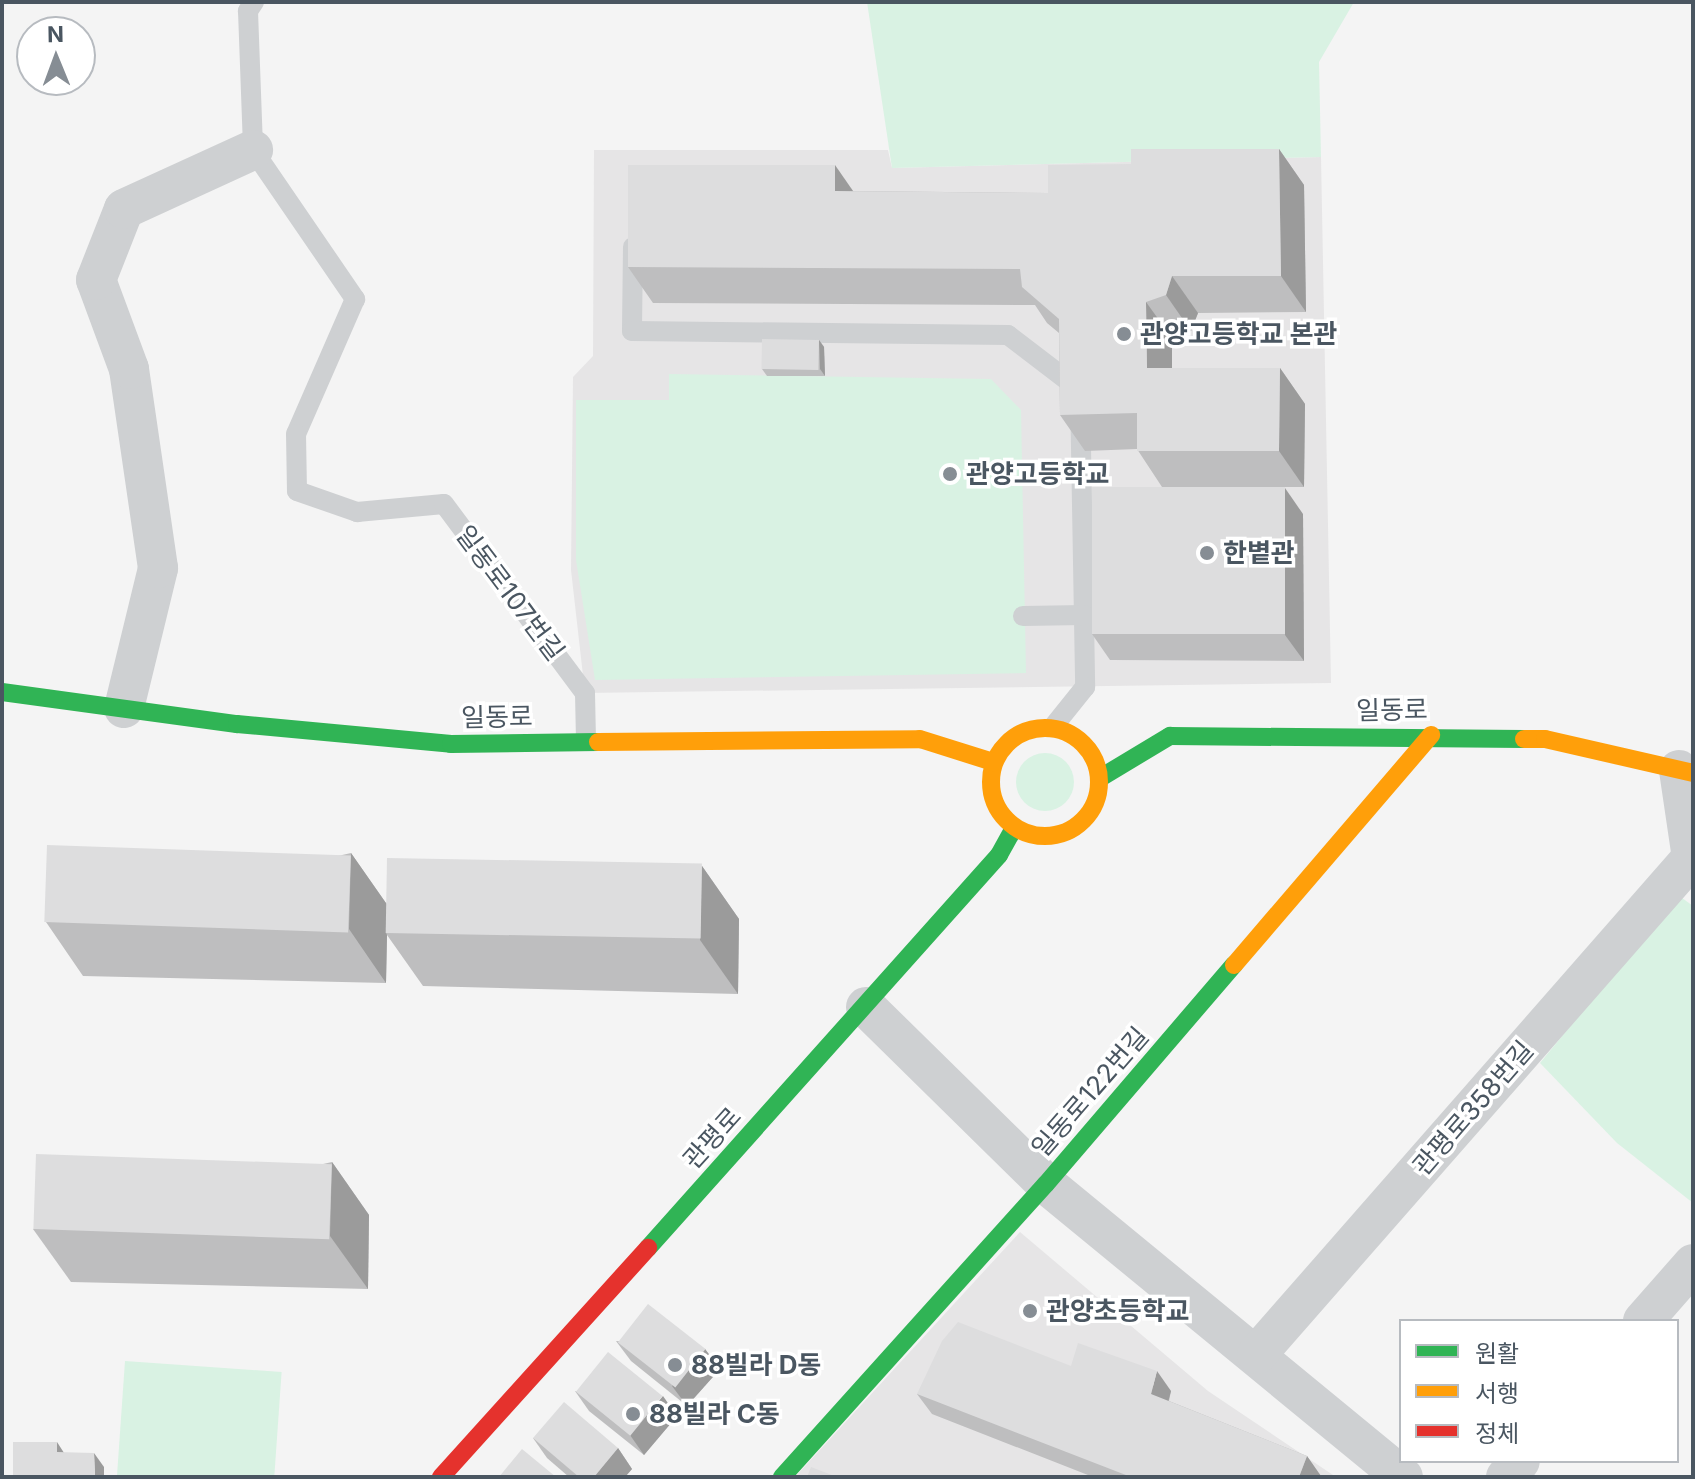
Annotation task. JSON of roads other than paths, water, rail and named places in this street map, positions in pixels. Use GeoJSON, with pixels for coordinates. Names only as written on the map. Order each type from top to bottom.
{"type":"FeatureCollection","features":[{"type":"Feature","properties":{"kind":"street"},"geometry":{"type":"LineString","coordinates":[[124,708],[158,568],[129,369],[96,280],[124,209],[253,150]]}},
{"type":"Feature","properties":{"kind":"street","name":"일동로"},"geometry":{"type":"LineString","coordinates":[[2,692],[237,724],[451,744],[586,740],[920,739],[993,762]]}},
{"type":"Feature","properties":{"kind":"street"},"geometry":{"type":"LineString","coordinates":[[1053,727],[1085,745],[1100,778],[1097,802],[1083,822],[1062,835],[1037,837],[1014,828],[997,809],[990,786],[993,762],[1007,742],[1029,729],[1053,727]]}},
{"type":"Feature","properties":{"kind":"street","name":"일동로"},"geometry":{"type":"LineString","coordinates":[[1100,778],[1170,736],[1431,735],[1545,739],[1686,772]]}},
{"type":"Feature","properties":{"kind":"street","name":"일동로122번길"},"geometry":{"type":"LineString","coordinates":[[782,1477],[1046,1184],[1431,735]]}},
{"type":"Feature","properties":{"kind":"street"},"geometry":{"type":"LineString","coordinates":[[1686,772],[1691,863]]}},
{"type":"Feature","properties":{"kind":"street","name":"관평로"},"geometry":{"type":"LineString","coordinates":[[457,1472],[999,855],[1014,828]]}},
{"type":"Feature","properties":{"kind":"street","name":"관평로358번길"},"geometry":{"type":"LineString","coordinates":[[1257,1354],[1691,863]]}},
{"type":"Feature","properties":{"kind":"street"},"geometry":{"type":"LineString","coordinates":[[866,1007],[1046,1184],[1257,1354],[1403,1477]]}},
{"type":"Feature","properties":{"kind":"street"},"geometry":{"type":"LineString","coordinates":[[1645,1319],[1693,1264]]}},
{"type":"Feature","properties":{"kind":"lane"},"geometry":{"type":"LineString","coordinates":[[253,150],[248,11],[254,2]]}},
{"type":"Feature","properties":{"kind":"lane","name":"일동로107번길"},"geometry":{"type":"LineString","coordinates":[[253,150],[355,299],[296,434],[297,491],[357,512],[444,504],[585,693],[586,740]]}},
{"type":"Feature","properties":{"kind":"lane"},"geometry":{"type":"LineString","coordinates":[[633,230],[632,331],[1008,335],[1080,390],[1085,687],[1053,727]]}},
{"type":"Feature","properties":{"kind":"lane"},"geometry":{"type":"LineString","coordinates":[[1083,593],[1109,591]]}},
{"type":"Feature","properties":{"kind":"lane"},"geometry":{"type":"LineString","coordinates":[[1023,616],[1084,615]]}},
{"type":"Feature","properties":{"kind":"place","name":"관양고등학교 본관"},"geometry":{"type":"Point","coordinates":[1124,334]}},
{"type":"Feature","properties":{"kind":"place","name":"관양고등학교"},"geometry":{"type":"Point","coordinates":[950,474]}},
{"type":"Feature","properties":{"kind":"place","name":"한볕관"},"geometry":{"type":"Point","coordinates":[1207,553]}},
{"type":"Feature","properties":{"kind":"place","name":"관양초등학교"},"geometry":{"type":"Point","coordinates":[1030,1311]}},
{"type":"Feature","properties":{"kind":"place","name":"88빌라 D동"},"geometry":{"type":"Point","coordinates":[675,1365]}},
{"type":"Feature","properties":{"kind":"place","name":"88빌라 C동"},"geometry":{"type":"Point","coordinates":[633,1414]}}]}
